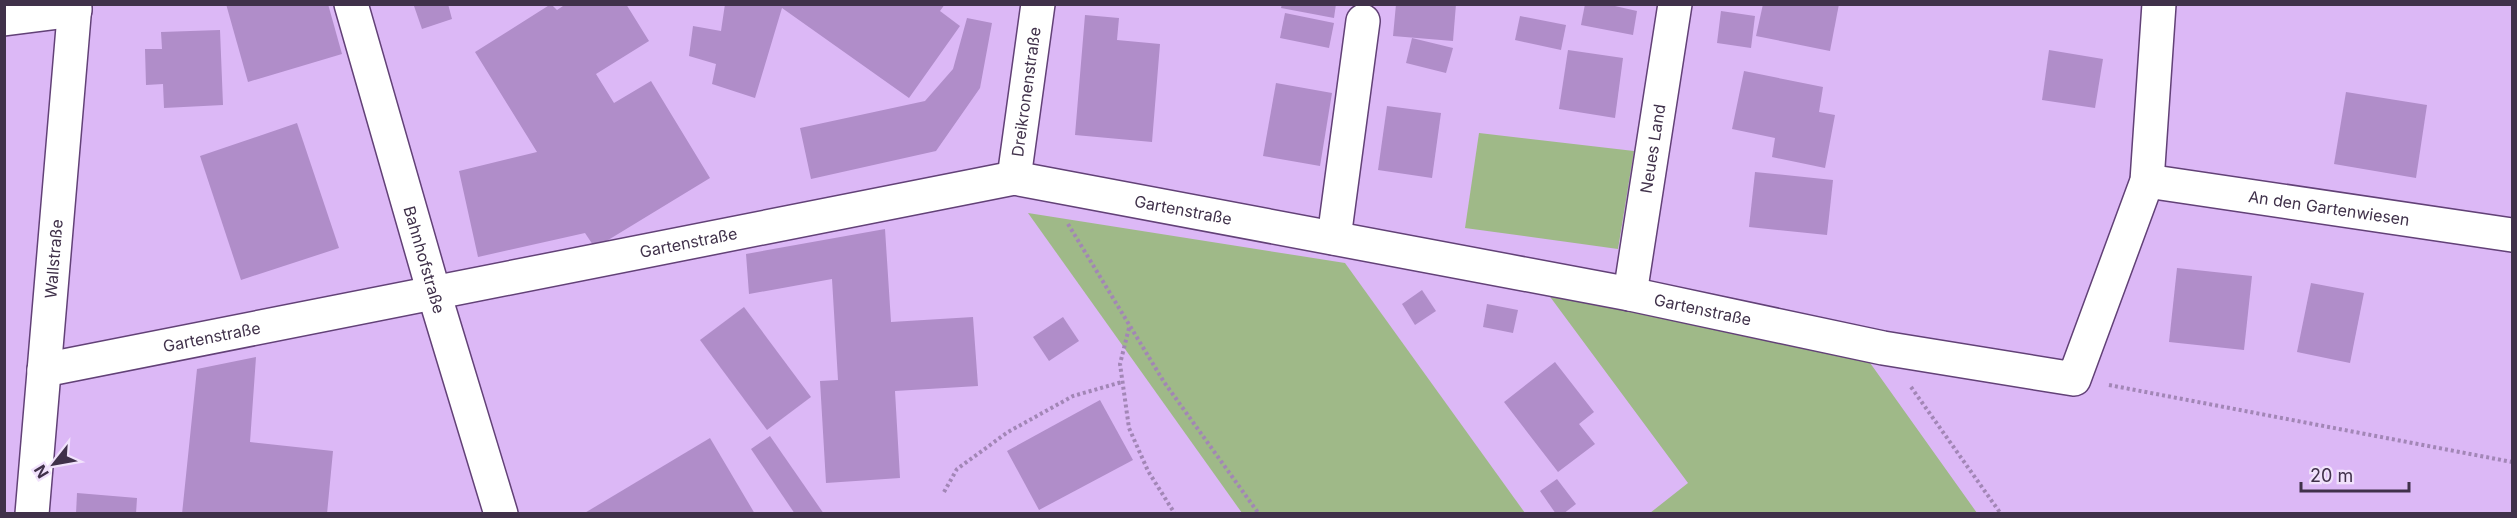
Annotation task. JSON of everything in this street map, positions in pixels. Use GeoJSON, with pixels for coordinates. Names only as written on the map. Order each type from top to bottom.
{"type":"FeatureCollection","features":[{"type":"Feature","properties":{"kind":"street","name":"Bahnhofstraße"},"geometry":{"type":"LineString","coordinates":[[351,4],[434,293],[501,513]]}},
{"type":"Feature","properties":{"kind":"street","name":"Dreikronenstraße"},"geometry":{"type":"LineString","coordinates":[[1014,178],[1038,4]]}},
{"type":"Feature","properties":{"kind":"street","name":"Neues Land"},"geometry":{"type":"LineString","coordinates":[[1630,294],[1675,4]]}},
{"type":"Feature","properties":{"kind":"street"},"geometry":{"type":"LineString","coordinates":[[2074,379],[2146,181],[2159,4]]}},
{"type":"Feature","properties":{"kind":"street"},"geometry":{"type":"LineString","coordinates":[[4,19],[75,7]]}},
{"type":"Feature","properties":{"kind":"street","name":"Wallstraße"},"geometry":{"type":"LineString","coordinates":[[32,513],[75,7]]}},
{"type":"Feature","properties":{"kind":"street"},"geometry":{"type":"LineString","coordinates":[[1334,238],[1363,21]]}},
{"type":"Feature","properties":{"kind":"street","name":"Gartenstraße"},"geometry":{"type":"LineString","coordinates":[[44,370],[1014,178],[1630,294],[1883,348],[2074,379]]}},
{"type":"Feature","properties":{"kind":"street","name":"An den Gartenwiesen"},"geometry":{"type":"LineString","coordinates":[[2146,181],[2512,235]]}},
{"type":"Feature","properties":{"kind":"path"},"geometry":{"type":"LineString","coordinates":[[1062,215],[1164,382],[1260,513]]}},
{"type":"Feature","properties":{"kind":"path"},"geometry":{"type":"LineString","coordinates":[[1129,327],[1120,364],[1129,429],[1148,471],[1175,513]]}},
{"type":"Feature","properties":{"kind":"path"},"geometry":{"type":"LineString","coordinates":[[1883,348],[2001,513]]}},
{"type":"Feature","properties":{"kind":"path"},"geometry":{"type":"LineString","coordinates":[[2074,379],[2512,462]]}},
{"type":"Feature","properties":{"kind":"path"},"geometry":{"type":"LineString","coordinates":[[944,492],[957,469],[1008,432],[1073,396],[1122,382]]}},
{"type":"Feature","properties":{"kind":"green space"},"geometry":{"type":"Polygon","coordinates":[[[1479,133],[1634,151],[1618,249],[1465,228],[1479,133]]]}},
{"type":"Feature","properties":{"kind":"green space"},"geometry":{"type":"Polygon","coordinates":[[[1028,213],[1345,263],[1525,513],[1242,513],[1028,213]]]}},
{"type":"Feature","properties":{"kind":"green space"},"geometry":{"type":"Polygon","coordinates":[[[1548,294],[1868,360],[1977,513],[1650,513],[1688,483],[1548,294]]]}},
{"type":"Feature","properties":{"kind":"building"},"geometry":{"type":"Polygon","coordinates":[[[226,4],[328,4],[342,54],[248,82],[226,4]]]}},
{"type":"Feature","properties":{"kind":"building"},"geometry":{"type":"Polygon","coordinates":[[[448,4],[452,19],[422,29],[414,6],[448,4]]]}},
{"type":"Feature","properties":{"kind":"building"},"geometry":{"type":"Polygon","coordinates":[[[551,4],[557,10],[566,4],[626,4],[649,41],[596,74],[614,103],[651,81],[710,178],[595,248],[585,233],[478,257],[459,171],[537,152],[475,52],[551,4]]]}},
{"type":"Feature","properties":{"kind":"building"},"geometry":{"type":"Polygon","coordinates":[[[725,4],[945,4],[940,11],[960,26],[909,98],[782,8],[755,98],[712,84],[716,64],[689,56],[693,26],[721,31],[725,4]]]}},
{"type":"Feature","properties":{"kind":"building"},"geometry":{"type":"Polygon","coordinates":[[[1282,4],[1336,4],[1334,18],[1281,8],[1282,4]]]}},
{"type":"Feature","properties":{"kind":"building"},"geometry":{"type":"Polygon","coordinates":[[[1396,4],[1456,4],[1453,41],[1393,36],[1396,4]]]}},
{"type":"Feature","properties":{"kind":"building"},"geometry":{"type":"Polygon","coordinates":[[[1585,4],[1606,4],[1637,11],[1633,35],[1581,25],[1585,4]]]}},
{"type":"Feature","properties":{"kind":"building"},"geometry":{"type":"Polygon","coordinates":[[[1763,4],[1839,4],[1830,51],[1756,36],[1763,4]]]}},
{"type":"Feature","properties":{"kind":"building"},"geometry":{"type":"Polygon","coordinates":[[[1721,11],[1755,16],[1751,48],[1717,43],[1721,11]]]}},
{"type":"Feature","properties":{"kind":"building"},"geometry":{"type":"Polygon","coordinates":[[[1285,13],[1334,23],[1329,48],[1280,38],[1285,13]]]}},
{"type":"Feature","properties":{"kind":"building"},"geometry":{"type":"Polygon","coordinates":[[[1085,15],[1119,18],[1117,40],[1160,44],[1152,142],[1075,135],[1085,15]]]}},
{"type":"Feature","properties":{"kind":"building"},"geometry":{"type":"Polygon","coordinates":[[[1520,16],[1566,25],[1561,50],[1515,40],[1520,16]]]}},
{"type":"Feature","properties":{"kind":"building"},"geometry":{"type":"Polygon","coordinates":[[[967,18],[992,23],[980,88],[936,151],[811,179],[800,128],[925,101],[953,69],[967,18]]]}},
{"type":"Feature","properties":{"kind":"building"},"geometry":{"type":"Polygon","coordinates":[[[220,30],[223,105],[164,108],[163,84],[146,85],[145,49],[162,49],[161,32],[220,30]]]}},
{"type":"Feature","properties":{"kind":"building"},"geometry":{"type":"Polygon","coordinates":[[[1412,38],[1453,48],[1446,73],[1406,63],[1412,38]]]}},
{"type":"Feature","properties":{"kind":"building"},"geometry":{"type":"Polygon","coordinates":[[[1568,50],[1623,58],[1615,118],[1559,109],[1568,50]]]}},
{"type":"Feature","properties":{"kind":"building"},"geometry":{"type":"Polygon","coordinates":[[[2049,50],[2103,59],[2095,108],[2042,100],[2049,50]]]}},
{"type":"Feature","properties":{"kind":"building"},"geometry":{"type":"Polygon","coordinates":[[[1744,71],[1823,87],[1819,112],[1835,115],[1825,168],[1772,157],[1775,138],[1732,129],[1744,71]]]}},
{"type":"Feature","properties":{"kind":"building"},"geometry":{"type":"Polygon","coordinates":[[[1276,83],[1332,93],[1320,166],[1263,156],[1276,83]]]}},
{"type":"Feature","properties":{"kind":"building"},"geometry":{"type":"Polygon","coordinates":[[[2346,92],[2427,105],[2416,178],[2334,164],[2346,92]]]}},
{"type":"Feature","properties":{"kind":"building"},"geometry":{"type":"Polygon","coordinates":[[[1387,106],[1441,113],[1432,178],[1378,170],[1387,106]]]}},
{"type":"Feature","properties":{"kind":"building"},"geometry":{"type":"Polygon","coordinates":[[[297,123],[339,248],[241,280],[200,156],[297,123]]]}},
{"type":"Feature","properties":{"kind":"building"},"geometry":{"type":"Polygon","coordinates":[[[1755,172],[1833,180],[1827,235],[1749,227],[1755,172]]]}},
{"type":"Feature","properties":{"kind":"building"},"geometry":{"type":"Polygon","coordinates":[[[885,229],[891,322],[973,317],[978,386],[895,391],[900,478],[826,483],[820,381],[838,380],[832,279],[749,294],[746,254],[885,229]]]}},
{"type":"Feature","properties":{"kind":"building"},"geometry":{"type":"Polygon","coordinates":[[[2177,268],[2252,276],[2244,350],[2169,342],[2177,268]]]}},
{"type":"Feature","properties":{"kind":"building"},"geometry":{"type":"Polygon","coordinates":[[[2311,283],[2364,293],[2350,363],[2297,352],[2311,283]]]}},
{"type":"Feature","properties":{"kind":"building"},"geometry":{"type":"Polygon","coordinates":[[[1422,290],[1436,311],[1415,325],[1402,304],[1422,290]]]}},
{"type":"Feature","properties":{"kind":"building"},"geometry":{"type":"Polygon","coordinates":[[[1487,304],[1518,310],[1513,333],[1483,327],[1487,304]]]}},
{"type":"Feature","properties":{"kind":"building"},"geometry":{"type":"Polygon","coordinates":[[[744,307],[811,397],[767,430],[700,340],[744,307]]]}},
{"type":"Feature","properties":{"kind":"building"},"geometry":{"type":"Polygon","coordinates":[[[1063,317],[1079,341],[1049,361],[1033,337],[1063,317]]]}},
{"type":"Feature","properties":{"kind":"building"},"geometry":{"type":"Polygon","coordinates":[[[256,357],[250,442],[333,451],[327,514],[182,514],[197,369],[256,357]]]}},
{"type":"Feature","properties":{"kind":"building"},"geometry":{"type":"Polygon","coordinates":[[[1555,362],[1594,412],[1579,424],[1595,444],[1558,472],[1504,402],[1555,362]]]}},
{"type":"Feature","properties":{"kind":"building"},"geometry":{"type":"Polygon","coordinates":[[[1100,400],[1133,460],[1039,510],[1007,451],[1100,400]]]}},
{"type":"Feature","properties":{"kind":"building"},"geometry":{"type":"Polygon","coordinates":[[[770,436],[824,514],[795,514],[751,449],[770,436]]]}},
{"type":"Feature","properties":{"kind":"building"},"geometry":{"type":"Polygon","coordinates":[[[710,438],[755,514],[583,514],[710,438]]]}},
{"type":"Feature","properties":{"kind":"building"},"geometry":{"type":"Polygon","coordinates":[[[1557,479],[1576,504],[1563,514],[1556,514],[1540,491],[1557,479]]]}},
{"type":"Feature","properties":{"kind":"building"},"geometry":{"type":"Polygon","coordinates":[[[77,493],[137,498],[136,514],[76,514],[77,493]]]}}]}
